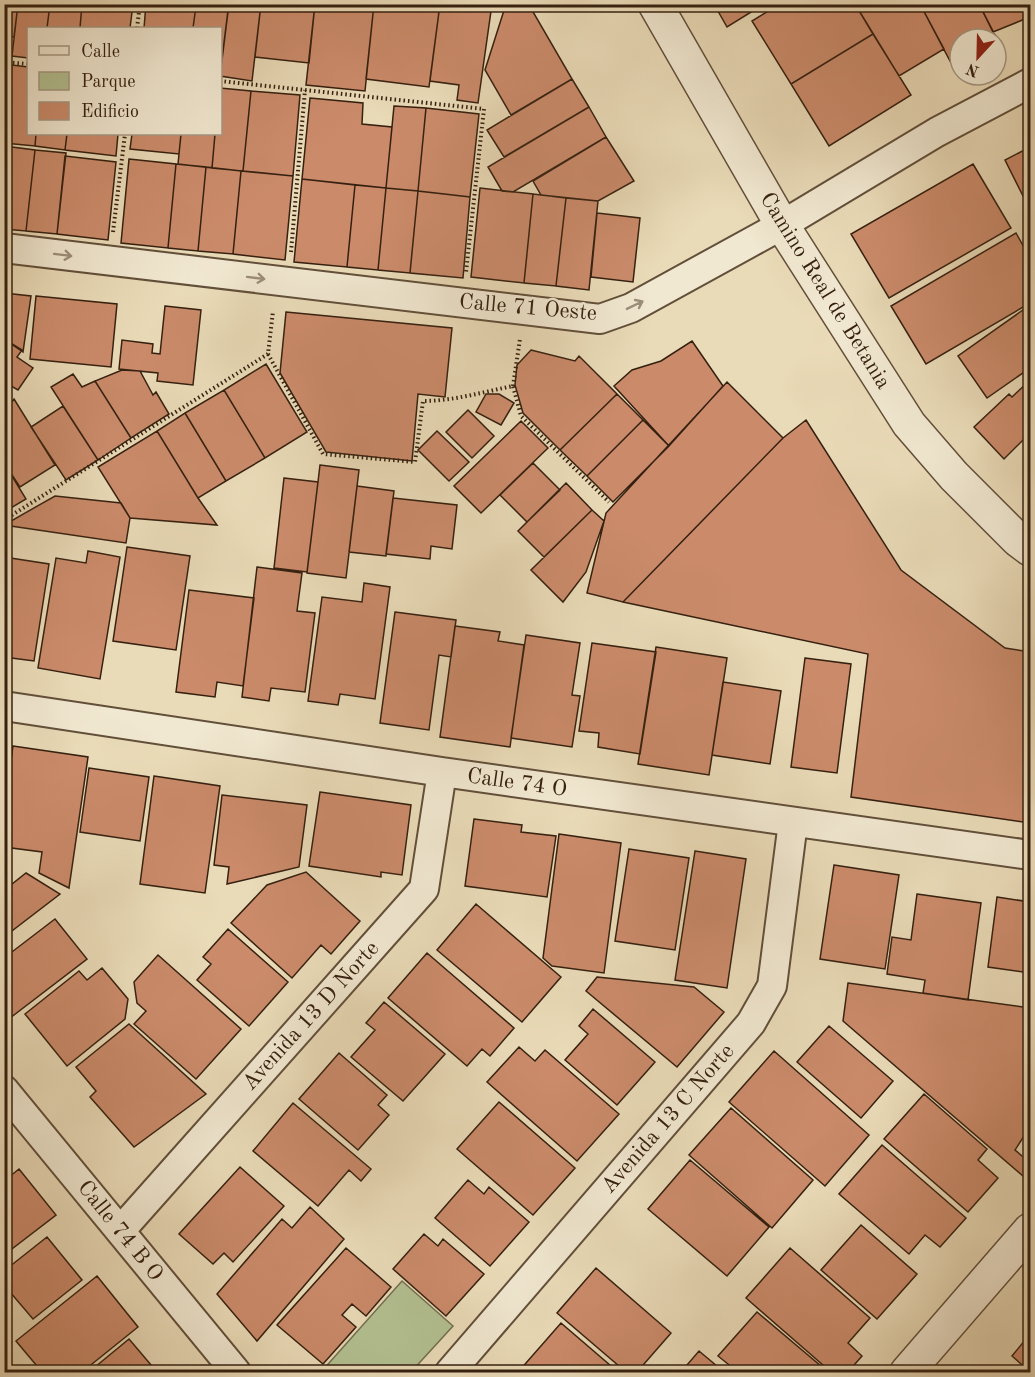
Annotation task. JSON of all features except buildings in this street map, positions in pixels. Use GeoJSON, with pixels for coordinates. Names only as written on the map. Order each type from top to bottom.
{"type":"FeatureCollection","features":[{"type":"Feature","properties":{"kind":"street","name":"Camino Real de Betania"},"geometry":{"type":"LineString","coordinates":[[656,4],[782,225],[909,424],[954,476],[1018,540],[1030,549]]}},
{"type":"Feature","properties":{"kind":"street","name":"Calle 71 Oeste"},"geometry":{"type":"LineString","coordinates":[[4,248],[600,318],[631,308],[782,225],[937,132],[1030,83]]}},
{"type":"Feature","properties":{"kind":"street","name":"Calle 74 O"},"geometry":{"type":"LineString","coordinates":[[4,706],[442,772],[1030,855]]}},
{"type":"Feature","properties":{"kind":"street","name":"Avenida 13 D Norte"},"geometry":{"type":"LineString","coordinates":[[120,1231],[424,889],[442,772]]}},
{"type":"Feature","properties":{"kind":"street","name":"Avenida 13 C Norte"},"geometry":{"type":"LineString","coordinates":[[450,1372],[751,1023],[772,986],[793,822]]}},
{"type":"Feature","properties":{"kind":"street","name":"Calle 74 B O"},"geometry":{"type":"LineString","coordinates":[[4,1090],[236,1372]]}},
{"type":"Feature","properties":{"kind":"street"},"geometry":{"type":"LineString","coordinates":[[907,1372],[1030,1230]]}},
{"type":"Feature","properties":{"kind":"path"},"geometry":{"type":"LineString","coordinates":[[137,27],[140,4]]}},
{"type":"Feature","properties":{"kind":"path"},"geometry":{"type":"LineString","coordinates":[[4,62],[27,64]]}},
{"type":"Feature","properties":{"kind":"path"},"geometry":{"type":"LineString","coordinates":[[222,81],[483,109],[465,282]]}},
{"type":"Feature","properties":{"kind":"path"},"geometry":{"type":"LineString","coordinates":[[291,253],[305,90]]}},
{"type":"Feature","properties":{"kind":"path"},"geometry":{"type":"LineString","coordinates":[[112,233],[124,135]]}},
{"type":"Feature","properties":{"kind":"path"},"geometry":{"type":"LineString","coordinates":[[273,310],[268,354],[323,454],[415,462],[423,401],[442,401],[513,386]]}},
{"type":"Feature","properties":{"kind":"path"},"geometry":{"type":"LineString","coordinates":[[521,336],[513,386],[521,416],[609,502]]}},
{"type":"Feature","properties":{"kind":"path"},"geometry":{"type":"LineString","coordinates":[[4,520],[268,354]]}},
{"type":"Feature","properties":{"kind":"green space"},"geometry":{"type":"Polygon","coordinates":[[[402,1281],[453,1326],[411,1372],[321,1372],[402,1281]]]}}]}
